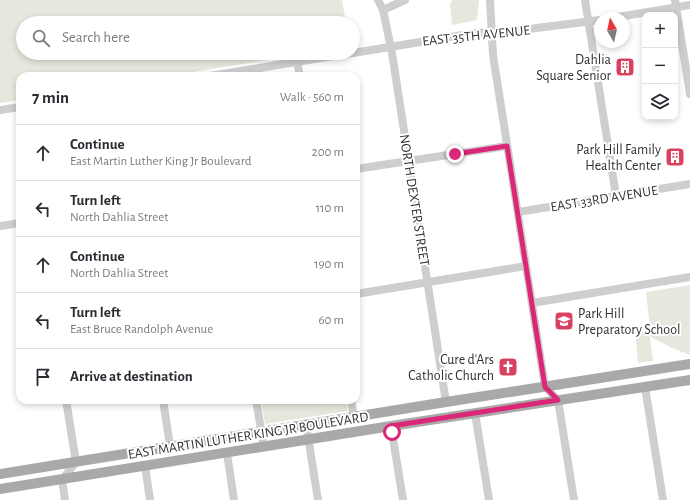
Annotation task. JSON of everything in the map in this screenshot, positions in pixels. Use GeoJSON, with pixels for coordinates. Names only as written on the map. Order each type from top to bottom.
{"type":"FeatureCollection","features":[{"type":"Feature","properties":{"kind":"main road","name":"EAST MARTIN LUTHER KING JR BOULEVARD"},"geometry":{"type":"LineString","coordinates":[[0,474],[306,424],[352,408],[446,402],[690,364]]}},
{"type":"Feature","properties":{"kind":"main road","name":"EAST MARTIN LUTHER KING JR BOULEVARD"},"geometry":{"type":"LineString","coordinates":[[0,490],[264,447],[475,416],[558,400],[690,380]]}},
{"type":"Feature","properties":{"kind":"street","name":"NORTH DEXTER STREET"},"geometry":{"type":"LineString","coordinates":[[378,0],[383,10],[391,46],[446,402]]}},
{"type":"Feature","properties":{"kind":"street"},"geometry":{"type":"LineString","coordinates":[[383,10],[405,0]]}},
{"type":"Feature","properties":{"kind":"street"},"geometry":{"type":"LineString","coordinates":[[490,0],[493,55],[545,387],[558,400],[574,500]]}},
{"type":"Feature","properties":{"kind":"street"},"geometry":{"type":"LineString","coordinates":[[585,0],[616,196]]}},
{"type":"Feature","properties":{"kind":"street"},"geometry":{"type":"LineString","coordinates":[[630,14],[676,4],[690,5]]}},
{"type":"Feature","properties":{"kind":"street"},"geometry":{"type":"LineString","coordinates":[[676,4],[690,94]]}},
{"type":"Feature","properties":{"kind":"street","name":"EAST 35TH AVENUE"},"geometry":{"type":"LineString","coordinates":[[360,52],[475,33],[519,31],[594,21]]}},
{"type":"Feature","properties":{"kind":"street","name":"EAST 35TH AVENUE"},"geometry":{"type":"LineString","coordinates":[[235,72],[309,60]]}},
{"type":"Feature","properties":{"kind":"street"},"geometry":{"type":"LineString","coordinates":[[297,62],[299,72]]}},
{"type":"Feature","properties":{"kind":"street"},"geometry":{"type":"LineString","coordinates":[[0,110],[16,108]]}},
{"type":"Feature","properties":{"kind":"street"},"geometry":{"type":"LineString","coordinates":[[360,168],[507,146]]}},
{"type":"Feature","properties":{"kind":"street","name":"EAST 33RD AVENUE"},"geometry":{"type":"LineString","coordinates":[[518,212],[690,184]]}},
{"type":"Feature","properties":{"kind":"street"},"geometry":{"type":"LineString","coordinates":[[0,226],[16,224]]}},
{"type":"Feature","properties":{"kind":"street"},"geometry":{"type":"LineString","coordinates":[[360,293],[526,266]]}},
{"type":"Feature","properties":{"kind":"street"},"geometry":{"type":"LineString","coordinates":[[533,306],[690,277]]}},
{"type":"Feature","properties":{"kind":"street"},"geometry":{"type":"LineString","coordinates":[[645,387],[662,500]]}},
{"type":"Feature","properties":{"kind":"street"},"geometry":{"type":"LineString","coordinates":[[65,500],[62,480],[76,462],[67,404]]}},
{"type":"Feature","properties":{"kind":"street"},"geometry":{"type":"LineString","coordinates":[[164,404],[170,446]]}},
{"type":"Feature","properties":{"kind":"street"},"geometry":{"type":"LineString","coordinates":[[257,404],[264,447]]}},
{"type":"Feature","properties":{"kind":"street"},"geometry":{"type":"LineString","coordinates":[[475,416],[489,500]]}},
{"type":"Feature","properties":{"kind":"street"},"geometry":{"type":"LineString","coordinates":[[306,424],[318,500]]}},
{"type":"Feature","properties":{"kind":"street"},"geometry":{"type":"LineString","coordinates":[[392,429],[403,500]]}},
{"type":"Feature","properties":{"kind":"street"},"geometry":{"type":"LineString","coordinates":[[227,453],[234,500]]}},
{"type":"Feature","properties":{"kind":"street"},"geometry":{"type":"LineString","coordinates":[[145,466],[150,500]]}},
{"type":"Feature","properties":{"kind":"shaded area"},"geometry":{"type":"Polygon","coordinates":[[[0,0],[342,0],[345,16],[16,16],[16,60],[266,60],[193,72],[16,72],[16,101],[0,103],[0,0]]]}},
{"type":"Feature","properties":{"kind":"shaded area"},"geometry":{"type":"Polygon","coordinates":[[[452,0],[479,0],[477,20],[452,25],[450,4],[452,0]]]}},
{"type":"Feature","properties":{"kind":"shaded area"},"geometry":{"type":"Polygon","coordinates":[[[690,285],[690,355],[651,337],[646,292],[690,285]]]}},
{"type":"Feature","properties":{"kind":"shaded area"},"geometry":{"type":"Polygon","coordinates":[[[649,330],[653,361],[638,363],[635,332],[649,330]]]}},
{"type":"Feature","properties":{"kind":"shaded area"},"geometry":{"type":"Polygon","coordinates":[[[262,404],[347,404],[348,411],[265,424],[262,404]]]}},
{"type":"Feature","properties":{"kind":"place","name":"Dahlia Square Senior"},"geometry":{"type":"Point","coordinates":[625,67]}},
{"type":"Feature","properties":{"kind":"place","name":"Park Hill Family Health Center"},"geometry":{"type":"Point","coordinates":[675,157]}},
{"type":"Feature","properties":{"kind":"place","name":"Park Hill Preparatory School"},"geometry":{"type":"Point","coordinates":[564,321]}},
{"type":"Feature","properties":{"kind":"place","name":"Cure d'Ars Catholic Church"},"geometry":{"type":"Point","coordinates":[508,367]}},
{"type":"Feature","properties":{"kind":"route"},"geometry":{"type":"LineString","coordinates":[[392,432],[391,426],[558,400],[545,387],[507,146],[455,154]]}}]}
